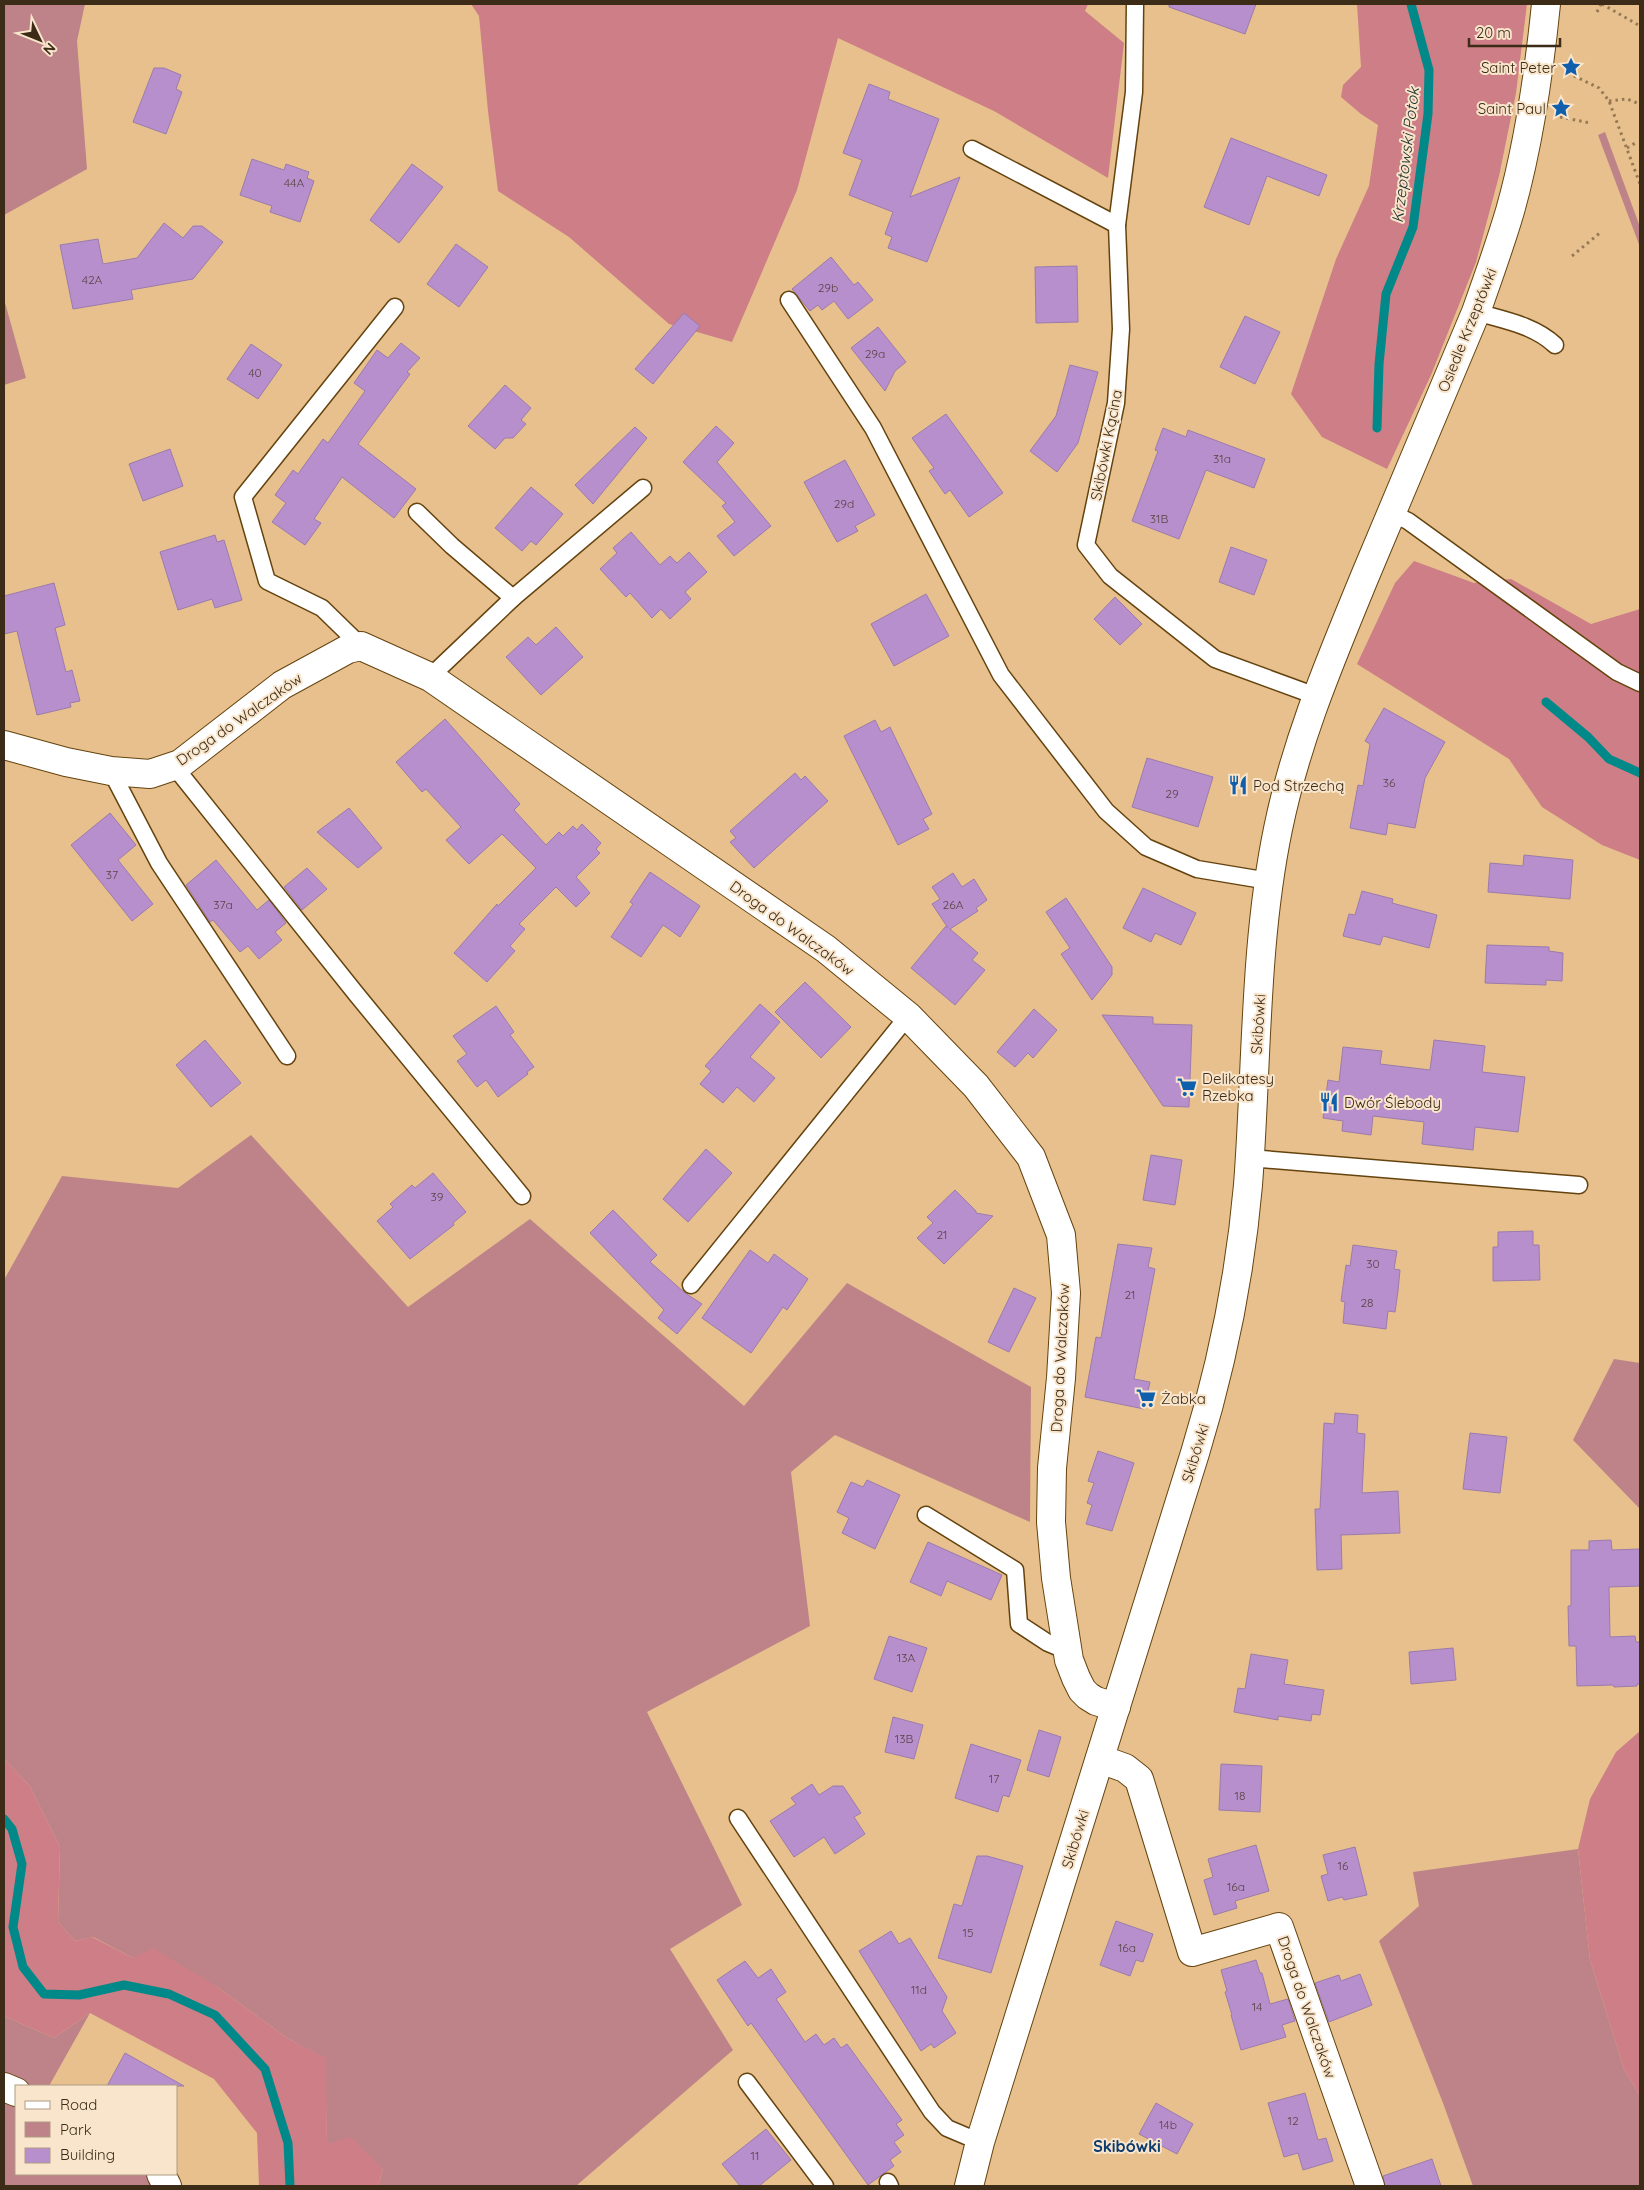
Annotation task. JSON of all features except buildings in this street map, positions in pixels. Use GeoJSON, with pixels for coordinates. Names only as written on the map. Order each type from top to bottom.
{"type":"FeatureCollection","features":[{"type":"Feature","properties":{"kind":"street","name":"Osiedle Krzeptówki"},"geometry":{"type":"LineString","coordinates":[[1338,642],[1476,312],[1504,229],[1521,164],[1533,102],[1546,4]]}},
{"type":"Feature","properties":{"kind":"street","name":"Skibówki"},"geometry":{"type":"LineString","coordinates":[[968,2186],[980,2142],[1200,1435],[1224,1346],[1236,1287],[1249,1158],[1269,881],[1289,778],[1316,696],[1338,642]]}},
{"type":"Feature","properties":{"kind":"street","name":"Droga do Walczaków"},"geometry":{"type":"LineString","coordinates":[[4,745],[66,762],[111,771],[150,774],[180,764],[282,686],[348,650],[361,646],[430,677],[826,949],[908,1016],[976,1086],[1031,1156],[1061,1235],[1066,1293],[1061,1378],[1052,1468],[1051,1522],[1056,1578],[1067,1651],[1076,1678],[1082,1690],[1096,1701],[1116,1707]]}},
{"type":"Feature","properties":{"kind":"street","name":"Droga do Walczaków"},"geometry":{"type":"LineString","coordinates":[[1100,1759],[1125,1768],[1139,1780],[1192,1952],[1279,1927],[1370,2186]]}},
{"type":"Feature","properties":{"kind":"street"},"geometry":{"type":"LineString","coordinates":[[162,2175],[168,2186]]}},
{"type":"Feature","properties":{"kind":"lane","name":"Skibówki Kącina"},"geometry":{"type":"LineString","coordinates":[[1135,4],[1134,92],[1118,225],[1120,329],[1116,404],[1086,545],[1110,576],[1216,659],[1316,696]]}},
{"type":"Feature","properties":{"kind":"lane"},"geometry":{"type":"LineString","coordinates":[[972,149],[1118,225]]}},
{"type":"Feature","properties":{"kind":"lane"},"geometry":{"type":"LineString","coordinates":[[788,300],[873,428],[1001,675],[1106,811],[1146,847],[1197,869],[1269,881]]}},
{"type":"Feature","properties":{"kind":"lane"},"geometry":{"type":"LineString","coordinates":[[361,646],[322,608],[267,581],[244,497],[395,307]]}},
{"type":"Feature","properties":{"kind":"lane"},"geometry":{"type":"LineString","coordinates":[[1476,312],[1528,328],[1547,338],[1555,345]]}},
{"type":"Feature","properties":{"kind":"lane"},"geometry":{"type":"LineString","coordinates":[[430,677],[513,598],[643,488]]}},
{"type":"Feature","properties":{"kind":"lane"},"geometry":{"type":"LineString","coordinates":[[417,512],[452,546],[513,598]]}},
{"type":"Feature","properties":{"kind":"lane"},"geometry":{"type":"LineString","coordinates":[[1391,513],[1408,521],[1617,672],[1640,684]]}},
{"type":"Feature","properties":{"kind":"lane"},"geometry":{"type":"LineString","coordinates":[[174,766],[356,995],[522,1196]]}},
{"type":"Feature","properties":{"kind":"lane"},"geometry":{"type":"LineString","coordinates":[[111,771],[159,863],[287,1056]]}},
{"type":"Feature","properties":{"kind":"lane"},"geometry":{"type":"LineString","coordinates":[[691,1286],[908,1016]]}},
{"type":"Feature","properties":{"kind":"lane"},"geometry":{"type":"LineString","coordinates":[[1249,1158],[1579,1185]]}},
{"type":"Feature","properties":{"kind":"lane"},"geometry":{"type":"LineString","coordinates":[[926,1515],[1015,1570],[1019,1624],[1048,1643],[1067,1651]]}},
{"type":"Feature","properties":{"kind":"lane"},"geometry":{"type":"LineString","coordinates":[[738,1818],[932,2112],[947,2128],[980,2142]]}},
{"type":"Feature","properties":{"kind":"lane"},"geometry":{"type":"LineString","coordinates":[[747,2082],[824,2186]]}},
{"type":"Feature","properties":{"kind":"path"},"geometry":{"type":"LineString","coordinates":[[1597,12],[1601,4],[1640,26]]}},
{"type":"Feature","properties":{"kind":"path"},"geometry":{"type":"LineString","coordinates":[[1563,73],[1572,74],[1599,88],[1609,102],[1640,184]]}},
{"type":"Feature","properties":{"kind":"path"},"geometry":{"type":"LineString","coordinates":[[1609,102],[1627,99],[1640,104]]}},
{"type":"Feature","properties":{"kind":"path"},"geometry":{"type":"LineString","coordinates":[[1555,116],[1590,123]]}},
{"type":"Feature","properties":{"kind":"path"},"geometry":{"type":"LineString","coordinates":[[1627,148],[1637,142]]}},
{"type":"Feature","properties":{"kind":"path"},"geometry":{"type":"LineString","coordinates":[[1572,256],[1601,232]]}},
{"type":"Feature","properties":{"kind":"green space"},"geometry":{"type":"Polygon","coordinates":[[[4,4],[85,4],[77,41],[87,169],[4,215],[4,4]]]}},
{"type":"Feature","properties":{"kind":"green space"},"geometry":{"type":"Polygon","coordinates":[[[1605,132],[1640,227],[1640,247],[1598,135],[1605,132]]]}},
{"type":"Feature","properties":{"kind":"green space"},"geometry":{"type":"Polygon","coordinates":[[[4,299],[26,378],[4,385],[4,299]]]}},
{"type":"Feature","properties":{"kind":"green space"},"geometry":{"type":"Polygon","coordinates":[[[251,1135],[408,1307],[530,1219],[744,1406],[847,1283],[1031,1387],[1030,1522],[835,1435],[791,1472],[810,1626],[647,1712],[742,1905],[670,1949],[733,2050],[576,2186],[378,2186],[383,2169],[327,2144],[325,2058],[287,2038],[216,1986],[133,1958],[93,1937],[75,1941],[58,1922],[60,1847],[29,1785],[4,1759],[4,1280],[62,1176],[178,1188],[251,1135]]]}},
{"type":"Feature","properties":{"kind":"green space"},"geometry":{"type":"Polygon","coordinates":[[[1614,1359],[1640,1363],[1640,1509],[1573,1440],[1614,1359]]]}},
{"type":"Feature","properties":{"kind":"green space"},"geometry":{"type":"Polygon","coordinates":[[[1578,1849],[1590,1960],[1624,2069],[1640,2096],[1640,2186],[1473,2186],[1443,2103],[1379,1941],[1419,1906],[1413,1872],[1578,1849]]]}},
{"type":"Feature","properties":{"kind":"green space"},"geometry":{"type":"Polygon","coordinates":[[[90,2013],[50,2085],[27,2085],[4,2076],[4,2016],[54,2038],[90,2013]]]}},
{"type":"Feature","properties":{"kind":"green space"},"geometry":{"type":"Polygon","coordinates":[[[4,2093],[15,2098],[15,2175],[149,2175],[156,2186],[4,2186],[4,2093]]]}},
{"type":"Feature","properties":{"kind":"shaded area"},"geometry":{"type":"Polygon","coordinates":[[[471,4],[1088,4],[1085,11],[1124,43],[1108,178],[994,111],[838,38],[797,190],[732,342],[669,324],[569,237],[498,191],[479,16],[471,4]]]}},
{"type":"Feature","properties":{"kind":"shaded area"},"geometry":{"type":"Polygon","coordinates":[[[1357,4],[1527,4],[1516,93],[1499,176],[1476,262],[1431,375],[1387,469],[1322,437],[1291,394],[1336,259],[1369,186],[1378,125],[1341,97],[1343,85],[1361,67],[1357,4]]]}},
{"type":"Feature","properties":{"kind":"shaded area"},"geometry":{"type":"Polygon","coordinates":[[[1414,561],[1474,583],[1511,579],[1591,624],[1640,609],[1640,860],[1602,845],[1542,807],[1509,759],[1357,664],[1395,583],[1414,561]]]}},
{"type":"Feature","properties":{"kind":"shaded area"},"geometry":{"type":"Polygon","coordinates":[[[1640,1731],[1640,2096],[1624,2069],[1590,1960],[1578,1849],[1590,1799],[1616,1752],[1640,1731]]]}},
{"type":"Feature","properties":{"kind":"shaded area"},"geometry":{"type":"Polygon","coordinates":[[[4,1759],[29,1785],[60,1847],[58,1922],[75,1941],[92,1937],[133,1958],[153,1948],[216,1986],[287,2038],[326,2058],[327,2144],[351,2137],[383,2169],[378,2186],[259,2186],[257,2133],[214,2079],[90,2013],[54,2038],[4,2016],[4,1759]]]}},
{"type":"Feature","properties":{"kind":"waterway","name":"Krzeptowski Potok"},"geometry":{"type":"LineString","coordinates":[[1377,428],[1379,364],[1386,294],[1413,227],[1428,114],[1429,70],[1411,4]]}},
{"type":"Feature","properties":{"kind":"waterway","name":"Krzeptowski Potok"},"geometry":{"type":"LineString","coordinates":[[1546,702],[1588,737],[1609,759],[1640,773]]}},
{"type":"Feature","properties":{"kind":"waterway"},"geometry":{"type":"LineString","coordinates":[[4,1819],[12,1829],[22,1864],[13,1927],[23,1967],[44,1994],[79,1995],[124,1985],[169,1994],[215,2015],[265,2069],[288,2143],[290,2186]]}},
{"type":"Feature","properties":{"kind":"place","name":"Saint Peter"},"geometry":{"type":"Point","coordinates":[1571,67]}},
{"type":"Feature","properties":{"kind":"place","name":"Saint Paul"},"geometry":{"type":"Point","coordinates":[1561,108]}},
{"type":"Feature","properties":{"kind":"place","name":"Pod Strzechą"},"geometry":{"type":"Point","coordinates":[1238,785]}},
{"type":"Feature","properties":{"kind":"place","name":"Delikatesy Rzebka"},"geometry":{"type":"Point","coordinates":[1187,1087]}},
{"type":"Feature","properties":{"kind":"place","name":"Dwór Ślebody"},"geometry":{"type":"Point","coordinates":[1329,1102]}},
{"type":"Feature","properties":{"kind":"place","name":"Żabka"},"geometry":{"type":"Point","coordinates":[1146,1398]}},
{"type":"Feature","properties":{"kind":"district","name":"Skibówki"},"geometry":{"type":"Point","coordinates":[1127,2146]}}]}
